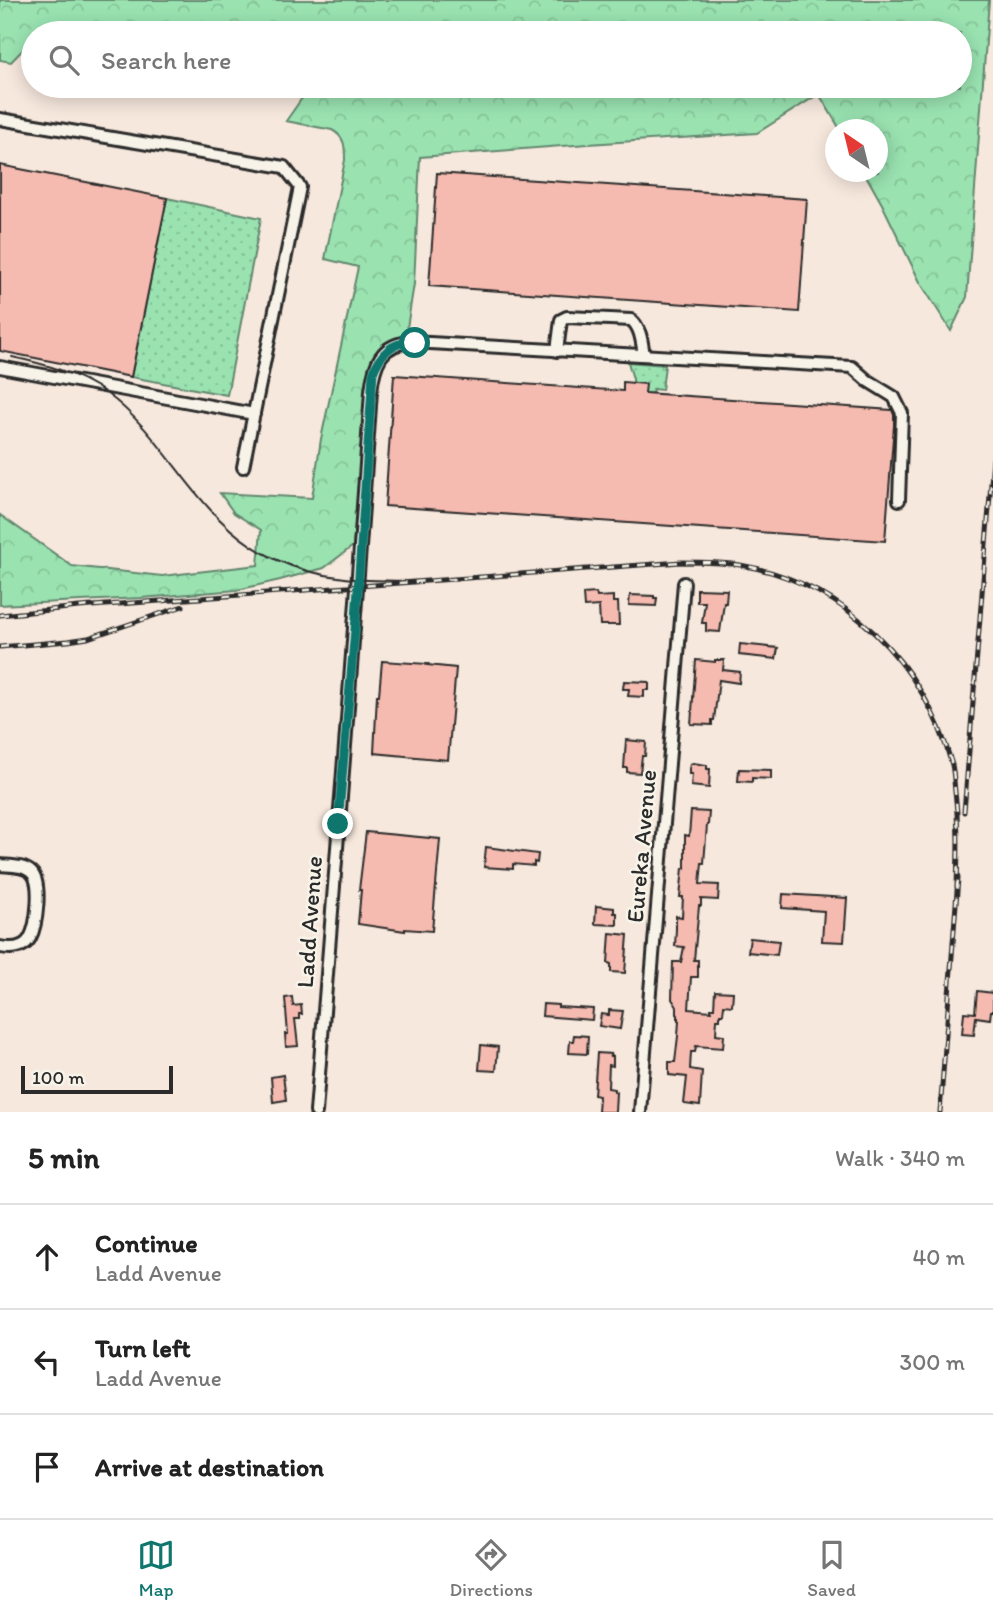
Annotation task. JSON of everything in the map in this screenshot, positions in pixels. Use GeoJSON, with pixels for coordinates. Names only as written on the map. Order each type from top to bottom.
{"type":"FeatureCollection","features":[{"type":"Feature","properties":{"kind":"street"},"geometry":{"type":"LineString","coordinates":[[0,119],[284,167],[300,187],[243,467]]}},
{"type":"Feature","properties":{"kind":"street"},"geometry":{"type":"LineString","coordinates":[[644,355],[640,334],[631,320],[567,317],[561,320],[557,351],[852,367],[894,397],[902,413],[899,500]]}},
{"type":"Feature","properties":{"kind":"street","name":"Ladd Avenue"},"geometry":{"type":"LineString","coordinates":[[316,1112],[373,373],[383,354],[404,342],[557,351]]}},
{"type":"Feature","properties":{"kind":"street"},"geometry":{"type":"LineString","coordinates":[[0,367],[254,414]]}},
{"type":"Feature","properties":{"kind":"street","name":"Eureka Avenue"},"geometry":{"type":"LineString","coordinates":[[640,1112],[684,583]]}},
{"type":"Feature","properties":{"kind":"street"},"geometry":{"type":"LineString","coordinates":[[0,865],[24,867],[33,874],[38,885],[36,917],[30,938],[23,945],[12,949],[0,947]]}},
{"type":"Feature","properties":{"kind":"green space"},"geometry":{"type":"Polygon","coordinates":[[[0,0],[989,0],[967,297],[951,331],[920,282],[870,182],[888,182],[888,119],[834,119],[821,98],[972,98],[972,21],[21,21],[21,52],[11,62],[0,60],[0,0]]]}},
{"type":"Feature","properties":{"kind":"green space"},"geometry":{"type":"Polygon","coordinates":[[[302,98],[813,98],[757,133],[420,157],[414,284],[406,334],[383,346],[374,356],[369,368],[353,546],[324,568],[237,590],[0,605],[0,515],[72,566],[162,576],[258,565],[261,530],[234,513],[220,493],[312,498],[321,439],[358,267],[325,259],[345,160],[343,142],[332,130],[286,121],[302,98]]]}},
{"type":"Feature","properties":{"kind":"green space"},"geometry":{"type":"Polygon","coordinates":[[[167,198],[261,218],[227,395],[131,377],[167,198]]]}},
{"type":"Feature","properties":{"kind":"green space"},"geometry":{"type":"Polygon","coordinates":[[[628,362],[665,365],[662,390],[653,389],[652,394],[645,393],[633,383],[628,362]]]}},
{"type":"Feature","properties":{"kind":"building"},"geometry":{"type":"Polygon","coordinates":[[[0,165],[167,198],[131,377],[0,351],[0,165]]]}},
{"type":"Feature","properties":{"kind":"building"},"geometry":{"type":"Polygon","coordinates":[[[437,173],[807,199],[799,312],[429,286],[437,173]]]}},
{"type":"Feature","properties":{"kind":"building"},"geometry":{"type":"Polygon","coordinates":[[[394,375],[623,391],[623,382],[646,384],[645,393],[892,410],[894,425],[885,541],[385,506],[394,375]]]}},
{"type":"Feature","properties":{"kind":"building"},"geometry":{"type":"Polygon","coordinates":[[[697,589],[727,590],[720,632],[706,631],[706,623],[702,623],[705,602],[697,602],[697,589]]]}},
{"type":"Feature","properties":{"kind":"building"},"geometry":{"type":"Polygon","coordinates":[[[596,593],[597,597],[613,596],[613,602],[618,602],[619,625],[600,625],[599,606],[584,607],[583,594],[596,593]]]}},
{"type":"Feature","properties":{"kind":"building"},"geometry":{"type":"Polygon","coordinates":[[[630,595],[654,596],[657,598],[656,606],[629,605],[630,595]]]}},
{"type":"Feature","properties":{"kind":"building"},"geometry":{"type":"Polygon","coordinates":[[[740,644],[778,648],[776,659],[739,655],[740,644]]]}},
{"type":"Feature","properties":{"kind":"building"},"geometry":{"type":"Polygon","coordinates":[[[696,660],[724,660],[723,670],[740,672],[739,683],[719,680],[712,725],[691,724],[696,660]]]}},
{"type":"Feature","properties":{"kind":"building"},"geometry":{"type":"Polygon","coordinates":[[[382,661],[456,668],[448,760],[374,753],[382,661]]]}},
{"type":"Feature","properties":{"kind":"building"},"geometry":{"type":"Polygon","coordinates":[[[624,681],[649,682],[649,690],[644,690],[644,697],[628,696],[629,689],[623,689],[624,681]]]}},
{"type":"Feature","properties":{"kind":"building"},"geometry":{"type":"Polygon","coordinates":[[[626,740],[646,742],[640,773],[627,772],[627,768],[624,768],[626,740]]]}},
{"type":"Feature","properties":{"kind":"building"},"geometry":{"type":"Polygon","coordinates":[[[693,763],[707,765],[707,769],[710,769],[709,788],[691,786],[692,774],[689,774],[689,769],[693,763]]]}},
{"type":"Feature","properties":{"kind":"building"},"geometry":{"type":"Polygon","coordinates":[[[739,769],[771,770],[771,779],[752,778],[752,782],[738,781],[739,769]]]}},
{"type":"Feature","properties":{"kind":"building"},"geometry":{"type":"Polygon","coordinates":[[[691,811],[709,812],[700,884],[719,885],[718,900],[701,899],[699,906],[694,960],[698,960],[698,977],[691,977],[689,1009],[711,1011],[711,1008],[714,1008],[715,991],[733,992],[732,1006],[724,1005],[723,1014],[717,1019],[716,1034],[724,1035],[723,1048],[696,1046],[695,1052],[691,1052],[690,1069],[702,1071],[700,1106],[684,1104],[687,1077],[669,1075],[669,1062],[675,1062],[679,1021],[677,1007],[672,999],[673,962],[681,962],[684,947],[675,946],[676,916],[682,917],[683,897],[680,897],[685,868],[685,835],[689,836],[691,811]]]}},
{"type":"Feature","properties":{"kind":"building"},"geometry":{"type":"Polygon","coordinates":[[[366,832],[440,839],[432,931],[405,931],[358,924],[366,832]]]}},
{"type":"Feature","properties":{"kind":"building"},"geometry":{"type":"Polygon","coordinates":[[[486,847],[538,854],[537,863],[534,862],[534,866],[513,864],[513,869],[484,867],[486,847]]]}},
{"type":"Feature","properties":{"kind":"building"},"geometry":{"type":"Polygon","coordinates":[[[783,894],[847,898],[844,942],[822,941],[824,911],[782,908],[783,894]]]}},
{"type":"Feature","properties":{"kind":"building"},"geometry":{"type":"Polygon","coordinates":[[[596,906],[614,908],[617,925],[595,924],[596,906]]]}},
{"type":"Feature","properties":{"kind":"building"},"geometry":{"type":"Polygon","coordinates":[[[610,933],[628,935],[625,973],[611,972],[611,964],[608,963],[610,933]]]}},
{"type":"Feature","properties":{"kind":"building"},"geometry":{"type":"Polygon","coordinates":[[[750,938],[779,941],[777,955],[748,952],[750,938]]]}},
{"type":"Feature","properties":{"kind":"building"},"geometry":{"type":"Polygon","coordinates":[[[977,991],[993,993],[993,1011],[990,1019],[976,1017],[974,1035],[962,1034],[964,1012],[975,1013],[977,991]]]}},
{"type":"Feature","properties":{"kind":"building"},"geometry":{"type":"Polygon","coordinates":[[[292,997],[293,1006],[301,1005],[302,1014],[299,1014],[299,1019],[295,1019],[298,1046],[286,1047],[285,1034],[288,1034],[285,998],[292,997]]]}},
{"type":"Feature","properties":{"kind":"building"},"geometry":{"type":"Polygon","coordinates":[[[543,1004],[593,1009],[592,1020],[542,1016],[543,1004]]]}},
{"type":"Feature","properties":{"kind":"building"},"geometry":{"type":"Polygon","coordinates":[[[609,1010],[623,1011],[620,1029],[599,1026],[601,1014],[609,1015],[609,1010]]]}},
{"type":"Feature","properties":{"kind":"building"},"geometry":{"type":"Polygon","coordinates":[[[574,1035],[588,1036],[587,1054],[569,1053],[570,1041],[573,1041],[574,1035]]]}},
{"type":"Feature","properties":{"kind":"building"},"geometry":{"type":"Polygon","coordinates":[[[481,1045],[498,1047],[496,1071],[479,1070],[481,1045]]]}},
{"type":"Feature","properties":{"kind":"building"},"geometry":{"type":"Polygon","coordinates":[[[597,1053],[613,1056],[613,1066],[609,1065],[608,1088],[616,1092],[615,1112],[598,1112],[599,1096],[594,1095],[597,1053]]]}},
{"type":"Feature","properties":{"kind":"building"},"geometry":{"type":"Polygon","coordinates":[[[283,1075],[286,1100],[273,1102],[271,1077],[283,1075]]]}},
{"type":"Feature","properties":{"kind":"tram line"},"geometry":{"type":"LineString","coordinates":[[12,357],[61,370],[106,393],[129,412],[149,434],[204,503],[225,524],[248,543],[275,559],[293,567],[350,579],[427,581]]}},
{"type":"Feature","properties":{"kind":"railway"},"geometry":{"type":"LineString","coordinates":[[964,812],[993,459]]}},
{"type":"Feature","properties":{"kind":"railway"},"geometry":{"type":"LineString","coordinates":[[0,615],[681,562],[733,564],[778,575],[814,590],[846,610],[875,634],[901,662],[922,694],[939,728],[953,768],[958,827],[957,887]]}},
{"type":"Feature","properties":{"kind":"railway"},"geometry":{"type":"LineString","coordinates":[[0,647],[88,638],[183,606]]}},
{"type":"Feature","properties":{"kind":"railway"},"geometry":{"type":"LineString","coordinates":[[940,1112],[958,878]]}},
{"type":"Feature","properties":{"kind":"route"},"geometry":{"type":"LineString","coordinates":[[338,824],[373,373],[378,360],[388,349],[404,342],[415,343]]}}]}
